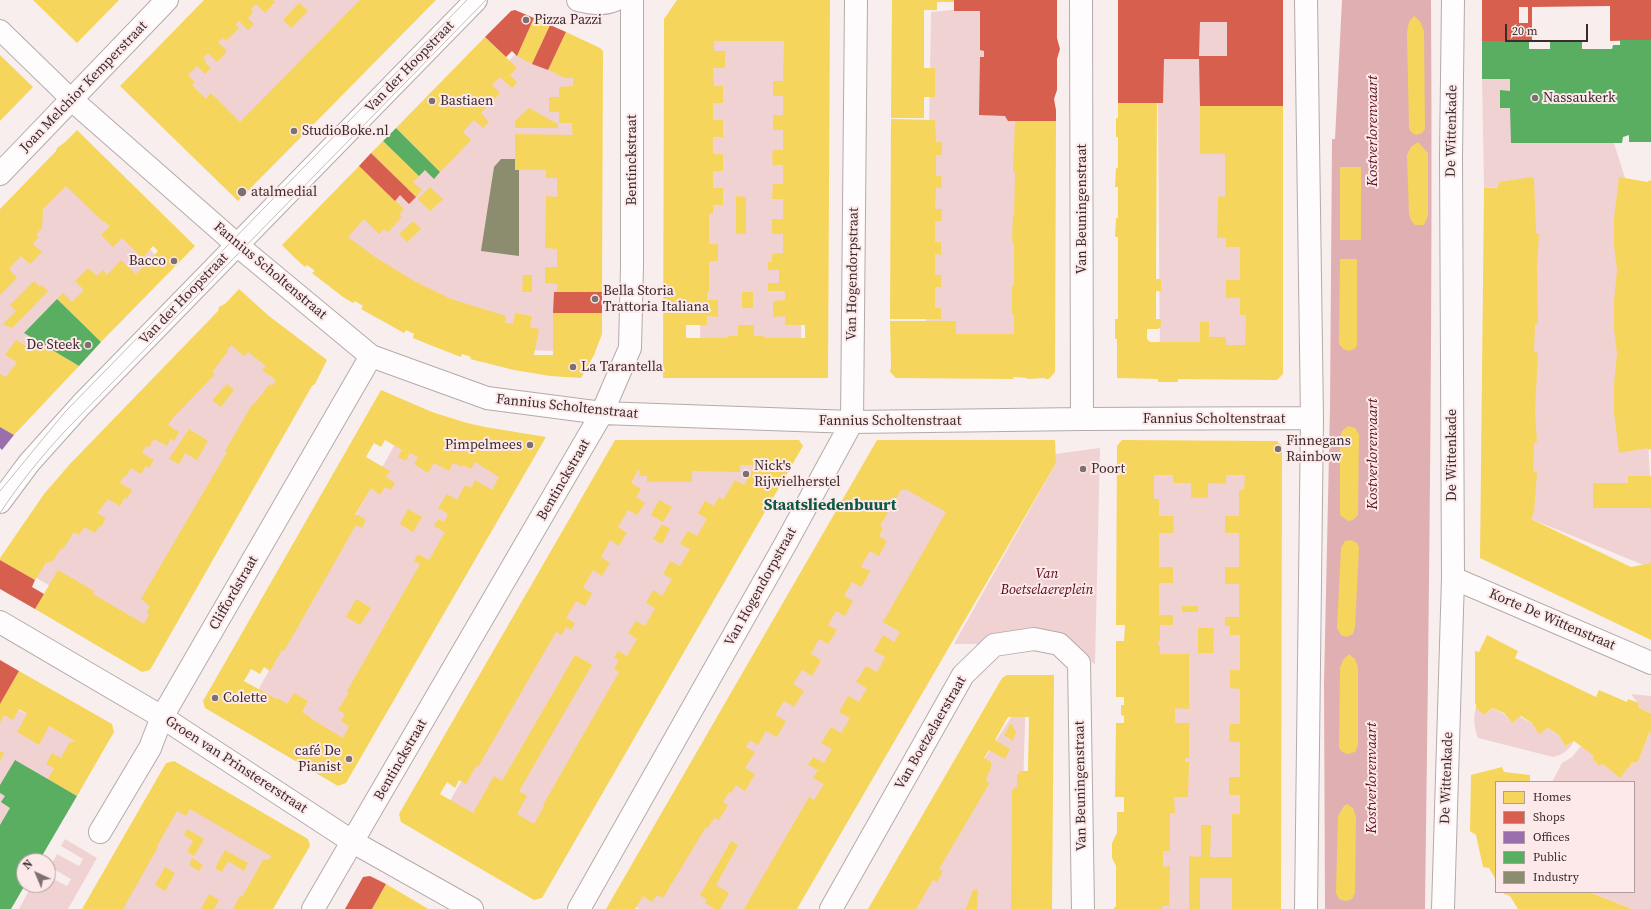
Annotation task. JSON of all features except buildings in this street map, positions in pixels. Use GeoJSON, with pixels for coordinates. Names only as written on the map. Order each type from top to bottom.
{"type":"FeatureCollection","features":[{"type":"Feature","properties":{"kind":"street","name":"Joan Melchior Kemperstraat"},"geometry":{"type":"LineString","coordinates":[[0,174],[167,0]]}},
{"type":"Feature","properties":{"kind":"street","name":"Van der Hoopstraat"},"geometry":{"type":"LineString","coordinates":[[0,502],[29,463],[54,435],[476,0]]}},
{"type":"Feature","properties":{"kind":"street"},"geometry":{"type":"LineString","coordinates":[[578,0],[587,3],[611,2],[615,0]]}},
{"type":"Feature","properties":{"kind":"street","name":"Bentinckstraat"},"geometry":{"type":"LineString","coordinates":[[313,909],[354,842],[602,413],[630,348],[632,258],[632,0]]}},
{"type":"Feature","properties":{"kind":"street","name":"Van Hogendorpstraat"},"geometry":{"type":"LineString","coordinates":[[579,909],[786,543],[852,422],[856,0]]}},
{"type":"Feature","properties":{"kind":"street","name":"Van Beuningenstraat"},"geometry":{"type":"LineString","coordinates":[[1081,0],[1082,419]]}},
{"type":"Feature","properties":{"kind":"street"},"geometry":{"type":"LineString","coordinates":[[1306,0],[1312,418],[1306,909]]}},
{"type":"Feature","properties":{"kind":"street","name":"De Wittenkade"},"geometry":{"type":"LineString","coordinates":[[1443,909],[1453,578],[1451,156],[1453,0]]}},
{"type":"Feature","properties":{"kind":"street","name":"Fannius Scholtenstraat"},"geometry":{"type":"LineString","coordinates":[[0,30],[72,100],[238,244],[371,356],[486,398],[602,413],[852,422],[1312,418]]}},
{"type":"Feature","properties":{"kind":"street","name":"Cliffordstraat"},"geometry":{"type":"LineString","coordinates":[[100,832],[150,748],[162,717],[371,356]]}},
{"type":"Feature","properties":{"kind":"street","name":"Korte De Wittenstraat"},"geometry":{"type":"LineString","coordinates":[[1453,578],[1651,663]]}},
{"type":"Feature","properties":{"kind":"street","name":"Groen van Prinstererstraat"},"geometry":{"type":"LineString","coordinates":[[0,622],[162,717],[354,842],[472,909]]}},
{"type":"Feature","properties":{"kind":"street","name":"Van Boetzelaerstraat"},"geometry":{"type":"LineString","coordinates":[[831,909],[963,675],[994,644],[1034,639],[1059,644],[1079,663]]}},
{"type":"Feature","properties":{"kind":"street","name":"Van Beuningenstraat"},"geometry":{"type":"LineString","coordinates":[[1079,663],[1083,909]]}},
{"type":"Feature","properties":{"kind":"green space"},"geometry":{"type":"Polygon","coordinates":[[[255,0],[412,0],[247,162],[168,87],[255,0]]]}},
{"type":"Feature","properties":{"kind":"green space"},"geometry":{"type":"Polygon","coordinates":[[[803,0],[801,358],[700,356],[702,1],[803,0]]]}},
{"type":"Feature","properties":{"kind":"green space"},"geometry":{"type":"Polygon","coordinates":[[[1157,0],[1267,0],[1264,358],[1160,358],[1157,0]]]}},
{"type":"Feature","properties":{"kind":"green space"},"geometry":{"type":"Polygon","coordinates":[[[1033,2],[1041,360],[925,362],[931,12],[1033,2]]]}},
{"type":"Feature","properties":{"kind":"green space"},"geometry":{"type":"Polygon","coordinates":[[[524,45],[584,71],[574,352],[479,348],[326,250],[524,45]]]}},
{"type":"Feature","properties":{"kind":"green space"},"geometry":{"type":"Polygon","coordinates":[[[1517,77],[1614,143],[1625,178],[1628,444],[1648,442],[1651,492],[1651,568],[1531,519],[1526,186],[1484,188],[1482,79],[1517,77]]]}},
{"type":"Feature","properties":{"kind":"green space"},"geometry":{"type":"Polygon","coordinates":[[[79,168],[163,264],[0,427],[0,248],[79,168]]]}},
{"type":"Feature","properties":{"kind":"green space"},"geometry":{"type":"Polygon","coordinates":[[[243,324],[300,374],[147,644],[35,577],[243,324]]]}},
{"type":"Feature","properties":{"kind":"green space"},"geometry":{"type":"Polygon","coordinates":[[[404,428],[512,464],[340,757],[251,703],[404,428]]]}},
{"type":"Feature","properties":{"kind":"green space","name":"Van Boetselaereplein"},"geometry":{"type":"Polygon","coordinates":[[[1100,448],[1095,664],[1037,631],[1006,632],[984,644],[954,644],[1056,463],[1055,454],[1100,448]]]}},
{"type":"Feature","properties":{"kind":"green space"},"geometry":{"type":"Polygon","coordinates":[[[1009,453],[755,909],[640,909],[631,904],[890,460],[1009,453]]]}},
{"type":"Feature","properties":{"kind":"green space"},"geometry":{"type":"Polygon","coordinates":[[[1139,454],[1248,457],[1249,909],[1135,909],[1139,454]]]}},
{"type":"Feature","properties":{"kind":"green space"},"geometry":{"type":"Polygon","coordinates":[[[784,461],[547,866],[446,808],[638,469],[784,461]]]}},
{"type":"Feature","properties":{"kind":"green space"},"geometry":{"type":"Polygon","coordinates":[[[1026,694],[1019,909],[890,909],[903,885],[1026,694]]]}},
{"type":"Feature","properties":{"kind":"green space"},"geometry":{"type":"Polygon","coordinates":[[[1631,694],[1651,696],[1651,714],[1638,707],[1638,703],[1631,694]]]}},
{"type":"Feature","properties":{"kind":"green space"},"geometry":{"type":"Polygon","coordinates":[[[0,700],[86,746],[23,853],[16,853],[16,864],[0,891],[0,700]]]}},
{"type":"Feature","properties":{"kind":"green space"},"geometry":{"type":"Polygon","coordinates":[[[1476,707],[1484,715],[1492,708],[1504,714],[1512,723],[1520,717],[1532,723],[1539,733],[1548,728],[1559,735],[1565,746],[1574,741],[1565,752],[1553,757],[1478,738],[1474,722],[1476,707]]]}},
{"type":"Feature","properties":{"kind":"green space"},"geometry":{"type":"Polygon","coordinates":[[[1651,732],[1651,909],[1632,909],[1592,893],[1635,893],[1635,781],[1553,781],[1562,763],[1572,757],[1581,746],[1594,756],[1592,758],[1599,766],[1603,764],[1620,777],[1632,763],[1638,762],[1649,733],[1651,732]]]}},
{"type":"Feature","properties":{"kind":"green space"},"geometry":{"type":"Polygon","coordinates":[[[181,798],[285,857],[253,909],[116,909],[181,798]]]}},
{"type":"Feature","properties":{"kind":"green space"},"geometry":{"type":"Polygon","coordinates":[[[65,839],[97,858],[68,909],[19,909],[28,893],[56,893],[56,880],[67,886],[71,879],[56,870],[57,854],[79,866],[83,859],[61,846],[65,839]]]}},
{"type":"Feature","properties":{"kind":"water","name":"Kostverlorenvaart"},"geometry":{"type":"Polygon","coordinates":[[[1342,0],[1431,0],[1431,341],[1425,909],[1325,909],[1324,683],[1330,408],[1332,139],[1335,139],[1342,0]]]}},
{"type":"Feature","properties":{"kind":"tram line"},"geometry":{"type":"LineString","coordinates":[[0,491],[65,412],[467,0]]}},
{"type":"Feature","properties":{"kind":"tram line"},"geometry":{"type":"LineString","coordinates":[[0,513],[31,470],[65,431],[486,0]]}},
{"type":"Feature","properties":{"kind":"place","name":"Pizza Pazzi"},"geometry":{"type":"Point","coordinates":[526,20]}},
{"type":"Feature","properties":{"kind":"place","name":"Nassaukerk"},"geometry":{"type":"Point","coordinates":[1535,98]}},
{"type":"Feature","properties":{"kind":"place","name":"Bastiaen"},"geometry":{"type":"Point","coordinates":[432,101]}},
{"type":"Feature","properties":{"kind":"place","name":"StudioBoke.nl"},"geometry":{"type":"Point","coordinates":[294,131]}},
{"type":"Feature","properties":{"kind":"place","name":"atalmedial"},"geometry":{"type":"Point","coordinates":[242,192]}},
{"type":"Feature","properties":{"kind":"place","name":"Bacco"},"geometry":{"type":"Point","coordinates":[174,261]}},
{"type":"Feature","properties":{"kind":"place","name":"Bella Storia Trattoria Italiana"},"geometry":{"type":"Point","coordinates":[595,299]}},
{"type":"Feature","properties":{"kind":"place","name":"De Steek"},"geometry":{"type":"Point","coordinates":[88,345]}},
{"type":"Feature","properties":{"kind":"place","name":"La Tarantella"},"geometry":{"type":"Point","coordinates":[573,367]}},
{"type":"Feature","properties":{"kind":"place","name":"Pimpelmees"},"geometry":{"type":"Point","coordinates":[530,445]}},
{"type":"Feature","properties":{"kind":"place","name":"Finnegans Rainbow"},"geometry":{"type":"Point","coordinates":[1278,449]}},
{"type":"Feature","properties":{"kind":"place","name":"Poort"},"geometry":{"type":"Point","coordinates":[1083,469]}},
{"type":"Feature","properties":{"kind":"place","name":"Nick's Rijwielherstel"},"geometry":{"type":"Point","coordinates":[746,474]}},
{"type":"Feature","properties":{"kind":"place","name":"Colette"},"geometry":{"type":"Point","coordinates":[215,698]}},
{"type":"Feature","properties":{"kind":"place","name":"café De Pianist"},"geometry":{"type":"Point","coordinates":[349,759]}},
{"type":"Feature","properties":{"kind":"district","name":"Staatsliedenbuurt"},"geometry":{"type":"Point","coordinates":[830,506]}}]}
